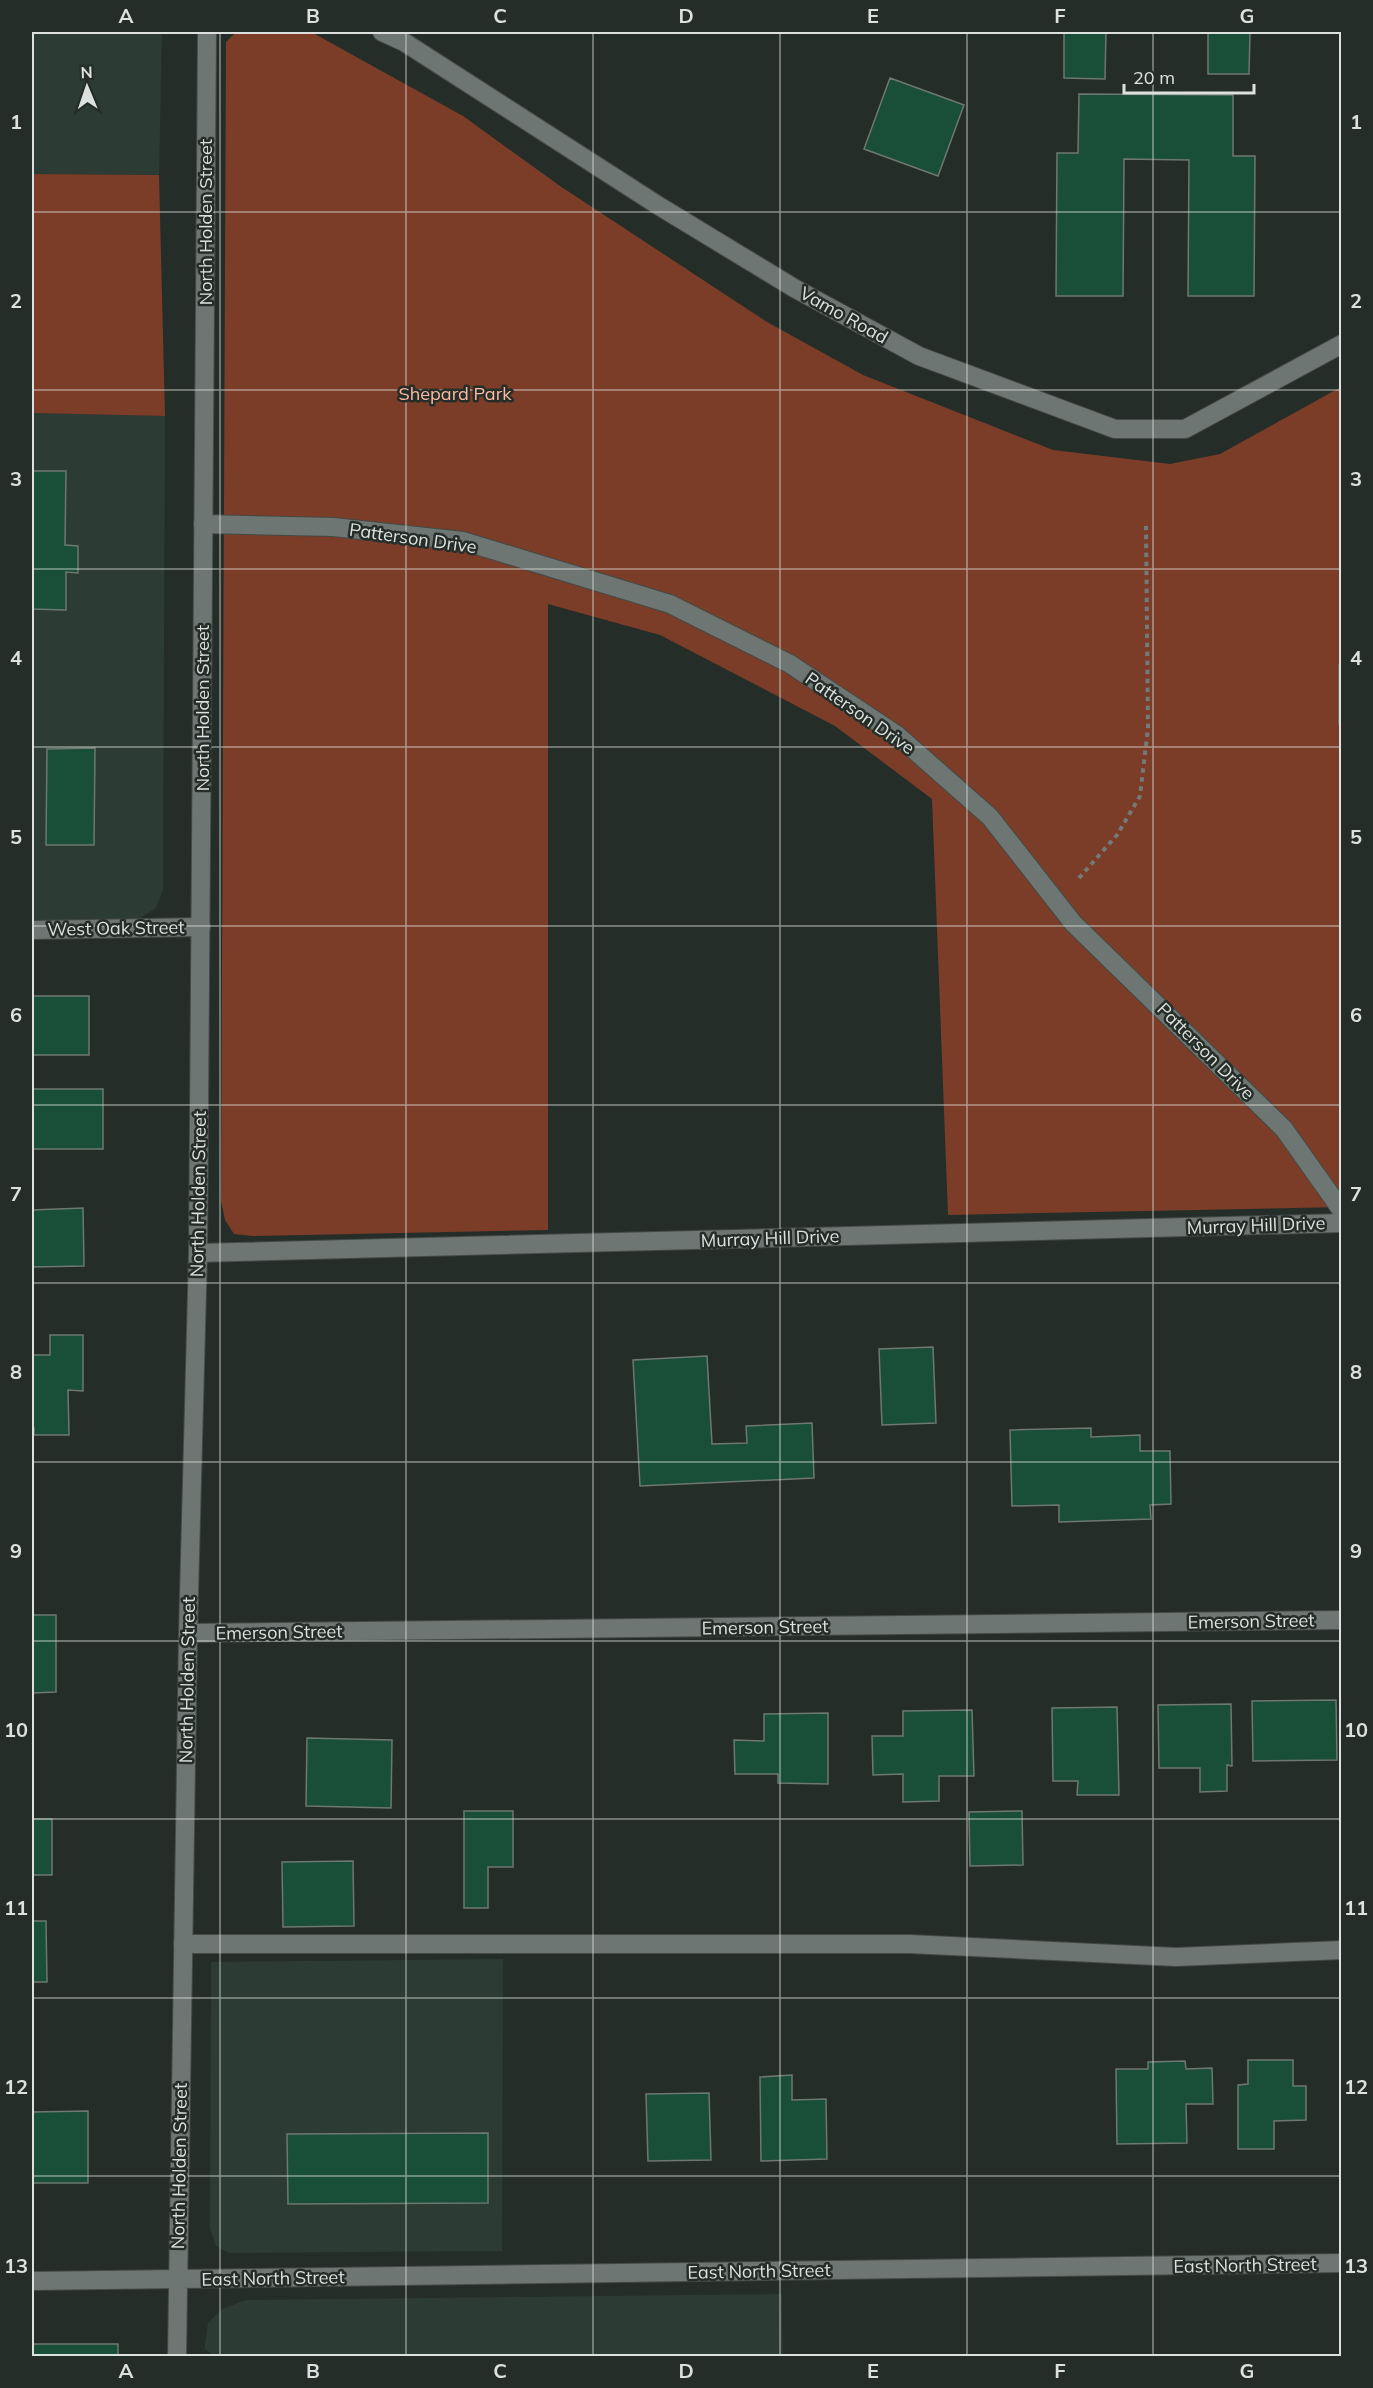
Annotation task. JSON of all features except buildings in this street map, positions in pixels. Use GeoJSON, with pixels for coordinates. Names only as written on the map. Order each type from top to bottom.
{"type":"FeatureCollection","features":[{"type":"Feature","properties":{"kind":"street","name":"North Holden Street"},"geometry":{"type":"LineString","coordinates":[[177,2356],[188,1633],[198,1253],[207,32]]}},
{"type":"Feature","properties":{"kind":"street","name":"Vamo Road"},"geometry":{"type":"LineString","coordinates":[[382,32],[404,42],[668,212],[794,288],[919,356],[1115,429],[1185,429],[1341,344]]}},
{"type":"Feature","properties":{"kind":"street","name":"Patterson Drive"},"geometry":{"type":"LineString","coordinates":[[203,524],[333,526],[463,541],[670,604],[790,664],[897,735],[990,817],[1073,922],[1284,1129],[1341,1211]]}},
{"type":"Feature","properties":{"kind":"street","name":"West Oak Street"},"geometry":{"type":"LineString","coordinates":[[32,930],[201,927]]}},
{"type":"Feature","properties":{"kind":"street","name":"Murray Hill Drive"},"geometry":{"type":"LineString","coordinates":[[198,1253],[1341,1223]]}},
{"type":"Feature","properties":{"kind":"street","name":"Emerson Street"},"geometry":{"type":"LineString","coordinates":[[188,1633],[1341,1620]]}},
{"type":"Feature","properties":{"kind":"street"},"geometry":{"type":"LineString","coordinates":[[183,1944],[910,1944],[1176,1957],[1341,1950]]}},
{"type":"Feature","properties":{"kind":"street","name":"East North Street"},"geometry":{"type":"LineString","coordinates":[[32,2281],[1341,2263]]}},
{"type":"Feature","properties":{"kind":"path"},"geometry":{"type":"LineString","coordinates":[[1078,879],[1117,835],[1140,796],[1148,728],[1146,526]]}},
{"type":"Feature","properties":{"kind":"shaded area"},"geometry":{"type":"Polygon","coordinates":[[[32,32],[162,32],[159,175],[32,174],[32,32]]]}},
{"type":"Feature","properties":{"kind":"shaded area"},"geometry":{"type":"Polygon","coordinates":[[[32,413],[165,416],[163,890],[156,908],[137,920],[32,922],[32,413]]]}},
{"type":"Feature","properties":{"kind":"shaded area"},"geometry":{"type":"Polygon","coordinates":[[[503,1959],[502,2251],[229,2253],[216,2246],[210,2229],[211,1962],[503,1959]]]}},
{"type":"Feature","properties":{"kind":"shaded area"},"geometry":{"type":"Polygon","coordinates":[[[782,2294],[783,2356],[215,2356],[205,2349],[208,2323],[224,2308],[246,2300],[782,2294]]]}},
{"type":"Feature","properties":{"kind":"green space","name":"Shepard Park"},"geometry":{"type":"Polygon","coordinates":[[[236,32],[313,33],[463,116],[560,186],[767,322],[863,375],[1053,450],[1170,464],[1220,454],[1341,387],[1341,1207],[948,1215],[932,799],[835,726],[660,635],[548,604],[548,1230],[253,1236],[234,1234],[225,1220],[221,1201],[226,42],[236,32]]]}},
{"type":"Feature","properties":{"kind":"green space"},"geometry":{"type":"Polygon","coordinates":[[[32,174],[159,175],[165,416],[32,413],[32,174]]]}}]}
